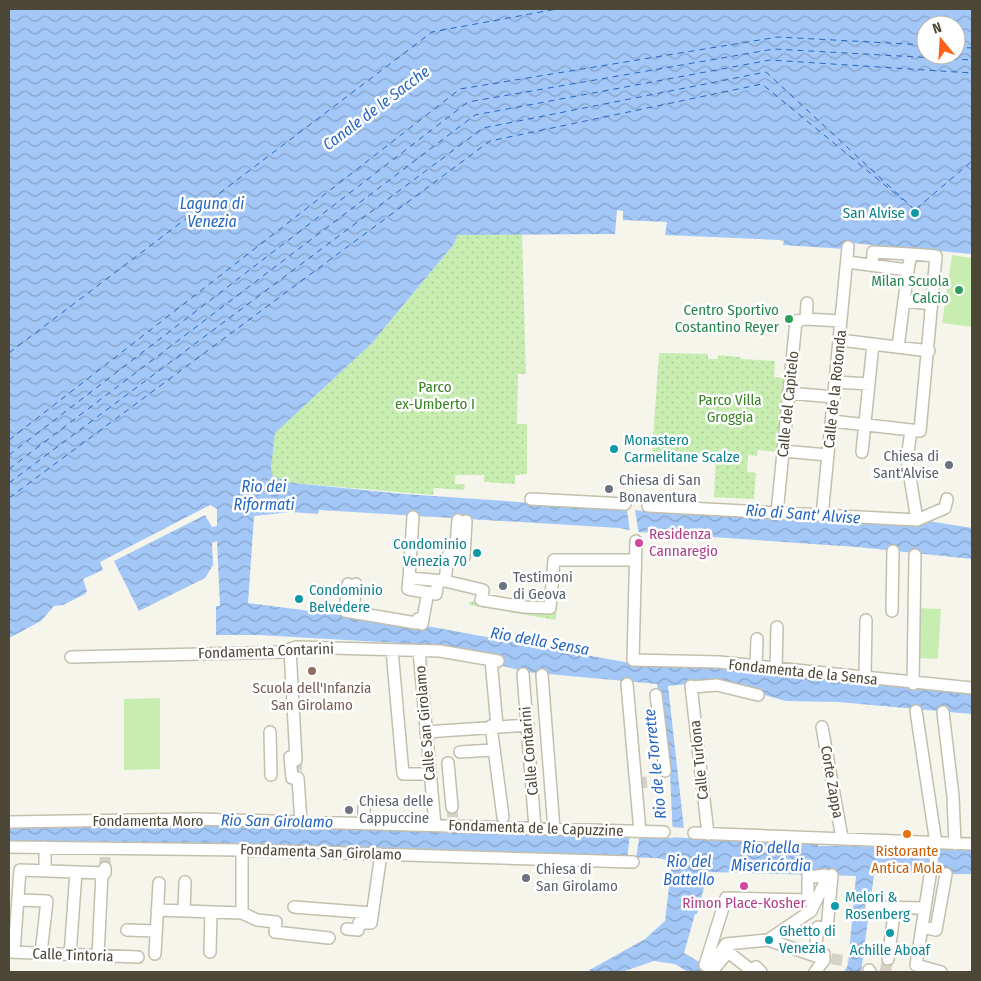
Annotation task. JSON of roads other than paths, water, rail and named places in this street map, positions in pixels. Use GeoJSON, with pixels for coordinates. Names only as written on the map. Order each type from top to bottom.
{"type":"FeatureCollection","features":[{"type":"Feature","properties":{"kind":"street"},"geometry":{"type":"LineString","coordinates":[[848,247],[847,262],[908,270]]}},
{"type":"Feature","properties":{"kind":"street"},"geometry":{"type":"LineString","coordinates":[[872,265],[873,252],[936,256],[929,350],[915,430],[907,459],[917,520]]}},
{"type":"Feature","properties":{"kind":"street"},"geometry":{"type":"LineString","coordinates":[[898,347],[911,254]]}},
{"type":"Feature","properties":{"kind":"street","name":"Calle de la Rotonda"},"geometry":{"type":"LineString","coordinates":[[822,516],[847,262]]}},
{"type":"Feature","properties":{"kind":"street"},"geometry":{"type":"LineString","coordinates":[[904,301],[932,304]]}},
{"type":"Feature","properties":{"kind":"street"},"geometry":{"type":"LineString","coordinates":[[807,303],[806,319],[842,321]]}},
{"type":"Feature","properties":{"kind":"street","name":"Calle del Capitelo"},"geometry":{"type":"LineString","coordinates":[[777,513],[796,321],[806,319]]}},
{"type":"Feature","properties":{"kind":"street"},"geometry":{"type":"LineString","coordinates":[[840,340],[929,350]]}},
{"type":"Feature","properties":{"kind":"street"},"geometry":{"type":"LineString","coordinates":[[862,452],[872,344]]}},
{"type":"Feature","properties":{"kind":"street"},"geometry":{"type":"LineString","coordinates":[[836,382],[869,384]]}},
{"type":"Feature","properties":{"kind":"street"},"geometry":{"type":"LineString","coordinates":[[788,393],[834,397]]}},
{"type":"Feature","properties":{"kind":"street"},"geometry":{"type":"LineString","coordinates":[[832,421],[915,430]]}},
{"type":"Feature","properties":{"kind":"street"},"geometry":{"type":"LineString","coordinates":[[783,451],[828,455]]}},
{"type":"Feature","properties":{"kind":"street"},"geometry":{"type":"LineString","coordinates":[[648,506],[917,520],[945,508],[947,499]]}},
{"type":"Feature","properties":{"kind":"street"},"geometry":{"type":"LineString","coordinates":[[531,500],[625,504]]}},
{"type":"Feature","properties":{"kind":"street"},"geometry":{"type":"LineString","coordinates":[[413,517],[410,560],[413,579],[442,581],[483,590],[481,600],[524,608],[550,608],[554,560],[635,560],[636,541]]}},
{"type":"Feature","properties":{"kind":"street"},"geometry":{"type":"LineString","coordinates":[[442,581],[448,556],[464,557],[462,523]]}},
{"type":"Feature","properties":{"kind":"street"},"geometry":{"type":"LineString","coordinates":[[892,611],[893,551]]}},
{"type":"Feature","properties":{"kind":"street"},"geometry":{"type":"LineString","coordinates":[[913,684],[915,555]]}},
{"type":"Feature","properties":{"kind":"street","name":"Fondamenta de la Sensa"},"geometry":{"type":"LineString","coordinates":[[635,560],[633,660],[692,661],[913,684],[972,688]]}},
{"type":"Feature","properties":{"kind":"street"},"geometry":{"type":"LineString","coordinates":[[352,586],[346,611],[420,622],[427,597]]}},
{"type":"Feature","properties":{"kind":"street"},"geometry":{"type":"LineString","coordinates":[[892,586],[914,588]]}},
{"type":"Feature","properties":{"kind":"street"},"geometry":{"type":"LineString","coordinates":[[865,678],[866,620]]}},
{"type":"Feature","properties":{"kind":"street"},"geometry":{"type":"LineString","coordinates":[[776,669],[777,627]]}},
{"type":"Feature","properties":{"kind":"street"},"geometry":{"type":"LineString","coordinates":[[756,667],[757,639]]}},
{"type":"Feature","properties":{"kind":"street","name":"Fondamenta Contarini"},"geometry":{"type":"LineString","coordinates":[[71,657],[283,652],[296,647],[440,651],[495,660],[494,726]]}},
{"type":"Feature","properties":{"kind":"street"},"geometry":{"type":"LineString","coordinates":[[290,649],[292,764],[302,823]]}},
{"type":"Feature","properties":{"kind":"street"},"geometry":{"type":"LineString","coordinates":[[392,650],[403,774],[430,774]]}},
{"type":"Feature","properties":{"kind":"street","name":"Calle San Girolamo"},"geometry":{"type":"LineString","coordinates":[[419,651],[435,825]]}},
{"type":"Feature","properties":{"kind":"street","name":"Calle Contarini"},"geometry":{"type":"LineString","coordinates":[[523,674],[536,828]]}},
{"type":"Feature","properties":{"kind":"street"},"geometry":{"type":"LineString","coordinates":[[542,675],[554,829]]}},
{"type":"Feature","properties":{"kind":"street"},"geometry":{"type":"LineString","coordinates":[[627,684],[640,832]]}},
{"type":"Feature","properties":{"kind":"street","name":"Calle Turlona"},"geometry":{"type":"LineString","coordinates":[[708,834],[691,686],[717,685],[758,695]]}},
{"type":"Feature","properties":{"kind":"street"},"geometry":{"type":"LineString","coordinates":[[656,695],[665,771]]}},
{"type":"Feature","properties":{"kind":"street"},"geometry":{"type":"LineString","coordinates":[[916,711],[936,843]]}},
{"type":"Feature","properties":{"kind":"street"},"geometry":{"type":"LineString","coordinates":[[943,712],[955,844]]}},
{"type":"Feature","properties":{"kind":"street"},"geometry":{"type":"LineString","coordinates":[[426,732],[528,725]]}},
{"type":"Feature","properties":{"kind":"street"},"geometry":{"type":"LineString","coordinates":[[494,726],[493,750],[496,775],[499,776],[503,823]]}},
{"type":"Feature","properties":{"kind":"street","name":"Corte Zappa"},"geometry":{"type":"LineString","coordinates":[[822,727],[842,838]]}},
{"type":"Feature","properties":{"kind":"street"},"geometry":{"type":"LineString","coordinates":[[270,732],[271,775]]}},
{"type":"Feature","properties":{"kind":"street"},"geometry":{"type":"LineString","coordinates":[[460,752],[493,750]]}},
{"type":"Feature","properties":{"kind":"street"},"geometry":{"type":"LineString","coordinates":[[448,763],[452,807]]}},
{"type":"Feature","properties":{"kind":"street"},"geometry":{"type":"LineString","coordinates":[[364,807],[364,824]]}},
{"type":"Feature","properties":{"kind":"street","name":"Fondamenta Moro"},"geometry":{"type":"LineString","coordinates":[[9,822],[197,820],[377,824]]}},
{"type":"Feature","properties":{"kind":"street","name":"Fondamenta de le Capuzzine"},"geometry":{"type":"LineString","coordinates":[[377,824],[503,823],[536,828],[664,832]]}},
{"type":"Feature","properties":{"kind":"street"},"geometry":{"type":"LineString","coordinates":[[694,833],[972,844]]}},
{"type":"Feature","properties":{"kind":"street","name":"Fondamenta San Girolamo"},"geometry":{"type":"LineString","coordinates":[[9,847],[105,850],[242,850],[633,862]]}},
{"type":"Feature","properties":{"kind":"street"},"geometry":{"type":"LineString","coordinates":[[45,848],[45,871]]}},
{"type":"Feature","properties":{"kind":"street"},"geometry":{"type":"LineString","coordinates":[[242,850],[242,913]]}},
{"type":"Feature","properties":{"kind":"street"},"geometry":{"type":"LineString","coordinates":[[347,929],[358,930],[359,923],[371,923],[381,854]]}},
{"type":"Feature","properties":{"kind":"street"},"geometry":{"type":"LineString","coordinates":[[11,952],[20,870],[76,872],[104,870],[98,956]]}},
{"type":"Feature","properties":{"kind":"street"},"geometry":{"type":"LineString","coordinates":[[70,955],[76,872]]}},
{"type":"Feature","properties":{"kind":"street"},"geometry":{"type":"LineString","coordinates":[[922,927],[936,930],[946,874]]}},
{"type":"Feature","properties":{"kind":"street"},"geometry":{"type":"LineString","coordinates":[[815,972],[824,960],[824,954],[815,952],[818,927],[827,929],[832,875],[830,878],[824,878],[824,875],[810,877],[808,875],[808,900],[726,898],[705,965],[708,967],[710,962],[712,963],[726,944],[768,940],[819,957]]}},
{"type":"Feature","properties":{"kind":"street"},"geometry":{"type":"LineString","coordinates":[[930,876],[916,965],[941,972]]}},
{"type":"Feature","properties":{"kind":"street"},"geometry":{"type":"LineString","coordinates":[[768,940],[810,911],[827,878]]}},
{"type":"Feature","properties":{"kind":"street"},"geometry":{"type":"LineString","coordinates":[[184,882],[184,911]]}},
{"type":"Feature","properties":{"kind":"street"},"geometry":{"type":"LineString","coordinates":[[155,954],[159,883]]}},
{"type":"Feature","properties":{"kind":"street"},"geometry":{"type":"LineString","coordinates":[[18,900],[47,901],[41,953]]}},
{"type":"Feature","properties":{"kind":"street"},"geometry":{"type":"LineString","coordinates":[[871,906],[924,908]]}},
{"type":"Feature","properties":{"kind":"street"},"geometry":{"type":"LineString","coordinates":[[294,907],[372,913]]}},
{"type":"Feature","properties":{"kind":"street"},"geometry":{"type":"LineString","coordinates":[[888,959],[895,907]]}},
{"type":"Feature","properties":{"kind":"street"},"geometry":{"type":"LineString","coordinates":[[158,910],[242,913],[257,920],[276,922],[275,932],[329,938]]}},
{"type":"Feature","properties":{"kind":"street"},"geometry":{"type":"LineString","coordinates":[[810,911],[824,920],[823,928]]}},
{"type":"Feature","properties":{"kind":"street"},"geometry":{"type":"LineString","coordinates":[[210,952],[211,912]]}},
{"type":"Feature","properties":{"kind":"street"},"geometry":{"type":"LineString","coordinates":[[127,930],[156,931]]}},
{"type":"Feature","properties":{"kind":"street","name":"Calle Tintoria"},"geometry":{"type":"LineString","coordinates":[[11,952],[138,957]]}},
{"type":"Feature","properties":{"kind":"street"},"geometry":{"type":"LineString","coordinates":[[712,963],[713,970],[728,952],[751,970],[756,967],[761,972]]}},
{"type":"Feature","properties":{"kind":"water","name":"Laguna di Venezia"},"geometry":{"type":"Polygon","coordinates":[[[9,9],[972,9],[972,254],[845,242],[844,249],[783,245],[784,241],[779,240],[665,235],[667,222],[623,220],[623,211],[617,210],[615,234],[457,235],[454,244],[371,344],[275,433],[271,468],[273,478],[282,479],[283,482],[404,494],[649,511],[914,524],[927,524],[928,521],[972,528],[972,559],[857,547],[639,532],[619,528],[319,510],[318,514],[291,512],[254,516],[248,603],[432,627],[630,663],[726,667],[972,691],[972,714],[838,702],[786,701],[761,694],[688,684],[668,686],[685,838],[818,841],[818,846],[838,846],[839,842],[972,849],[972,874],[874,875],[861,972],[844,972],[848,965],[856,876],[708,872],[684,953],[716,972],[688,972],[675,964],[654,961],[622,972],[586,972],[645,939],[665,921],[672,861],[657,858],[9,842],[9,826],[193,824],[673,838],[670,774],[657,684],[526,672],[503,666],[499,657],[417,644],[258,635],[216,635],[216,606],[220,606],[217,541],[212,543],[213,565],[205,578],[139,611],[114,561],[205,515],[212,527],[217,526],[217,509],[210,505],[100,562],[103,570],[83,579],[87,591],[85,594],[63,605],[54,606],[41,621],[9,638],[9,9]]]}},
{"type":"Feature","properties":{"kind":"tunnel"},"geometry":{"type":"LineString","coordinates":[[296,760],[297,775]]}},
{"type":"Feature","properties":{"kind":"tunnel"},"geometry":{"type":"LineString","coordinates":[[638,783],[647,782]]}},
{"type":"Feature","properties":{"kind":"tunnel"},"geometry":{"type":"LineString","coordinates":[[452,807],[453,822]]}},
{"type":"Feature","properties":{"kind":"tunnel"},"geometry":{"type":"LineString","coordinates":[[105,851],[105,868]]}},
{"type":"Feature","properties":{"kind":"tunnel"},"geometry":{"type":"LineString","coordinates":[[820,953],[819,957],[848,961]]}},
{"type":"Feature","properties":{"kind":"tunnel"},"geometry":{"type":"LineString","coordinates":[[885,972],[888,959]]}},
{"type":"Feature","properties":{"kind":"place","name":"San Alvise"},"geometry":{"type":"Point","coordinates":[915,213]}},
{"type":"Feature","properties":{"kind":"place","name":"Milan Scuola Calcio"},"geometry":{"type":"Point","coordinates":[959,290]}},
{"type":"Feature","properties":{"kind":"place","name":"Centro Sportivo Costantino Reyer"},"geometry":{"type":"Point","coordinates":[789,319]}},
{"type":"Feature","properties":{"kind":"place","name":"Monastero Carmelitane Scalze"},"geometry":{"type":"Point","coordinates":[614,449]}},
{"type":"Feature","properties":{"kind":"place","name":"Chiesa di Sant'Alvise"},"geometry":{"type":"Point","coordinates":[949,465]}},
{"type":"Feature","properties":{"kind":"place","name":"Chiesa di San Bonaventura"},"geometry":{"type":"Point","coordinates":[609,489]}},
{"type":"Feature","properties":{"kind":"place","name":"Residenza Cannaregio"},"geometry":{"type":"Point","coordinates":[639,543]}},
{"type":"Feature","properties":{"kind":"place","name":"Condominio Venezia 70"},"geometry":{"type":"Point","coordinates":[477,553]}},
{"type":"Feature","properties":{"kind":"place","name":"Testimoni di Geova"},"geometry":{"type":"Point","coordinates":[503,586]}},
{"type":"Feature","properties":{"kind":"place","name":"Condominio Belvedere"},"geometry":{"type":"Point","coordinates":[299,599]}},
{"type":"Feature","properties":{"kind":"place","name":"Scuola dell'Infanzia San Girolamo"},"geometry":{"type":"Point","coordinates":[312,671]}},
{"type":"Feature","properties":{"kind":"place","name":"Chiesa delle Cappuccine"},"geometry":{"type":"Point","coordinates":[349,810]}},
{"type":"Feature","properties":{"kind":"place","name":"Ristorante Antica Mola"},"geometry":{"type":"Point","coordinates":[907,834]}},
{"type":"Feature","properties":{"kind":"place","name":"Chiesa di San Girolamo"},"geometry":{"type":"Point","coordinates":[526,878]}},
{"type":"Feature","properties":{"kind":"place","name":"Rimon Place-Kosher"},"geometry":{"type":"Point","coordinates":[744,886]}},
{"type":"Feature","properties":{"kind":"place","name":"Melori & Rosenberg"},"geometry":{"type":"Point","coordinates":[835,906]}},
{"type":"Feature","properties":{"kind":"place","name":"Achille Aboaf"},"geometry":{"type":"Point","coordinates":[890,933]}},
{"type":"Feature","properties":{"kind":"place","name":"Ghetto di Venezia"},"geometry":{"type":"Point","coordinates":[769,940]}},
{"type":"Feature","properties":{"kind":"water label","name":"Canale de le Sacche"},"geometry":{"type":"Point","coordinates":[376,108]}},
{"type":"Feature","properties":{"kind":"water label","name":"Rio dei Riformati"},"geometry":{"type":"Point","coordinates":[264,495]}},
{"type":"Feature","properties":{"kind":"water label","name":"Rio di Sant' Alvise"},"geometry":{"type":"Point","coordinates":[803,514]}},
{"type":"Feature","properties":{"kind":"water label","name":"Rio della Sensa"},"geometry":{"type":"Point","coordinates":[540,641]}},
{"type":"Feature","properties":{"kind":"water label","name":"Rio de le Torrette"},"geometry":{"type":"Point","coordinates":[655,764]}},
{"type":"Feature","properties":{"kind":"water label","name":"Rio San Girolamo"},"geometry":{"type":"Point","coordinates":[277,821]}},
{"type":"Feature","properties":{"kind":"water label","name":"Rio della Misericórdia"},"geometry":{"type":"Point","coordinates":[771,856]}},
{"type":"Feature","properties":{"kind":"water label","name":"Rio del Battello"},"geometry":{"type":"Point","coordinates":[689,870]}},
{"type":"Feature","properties":{"kind":"park label","name":"Parco ex-Umberto I"},"geometry":{"type":"Point","coordinates":[435,396]}},
{"type":"Feature","properties":{"kind":"park label","name":"Parco Villa Groggia"},"geometry":{"type":"Point","coordinates":[730,408]}}]}
